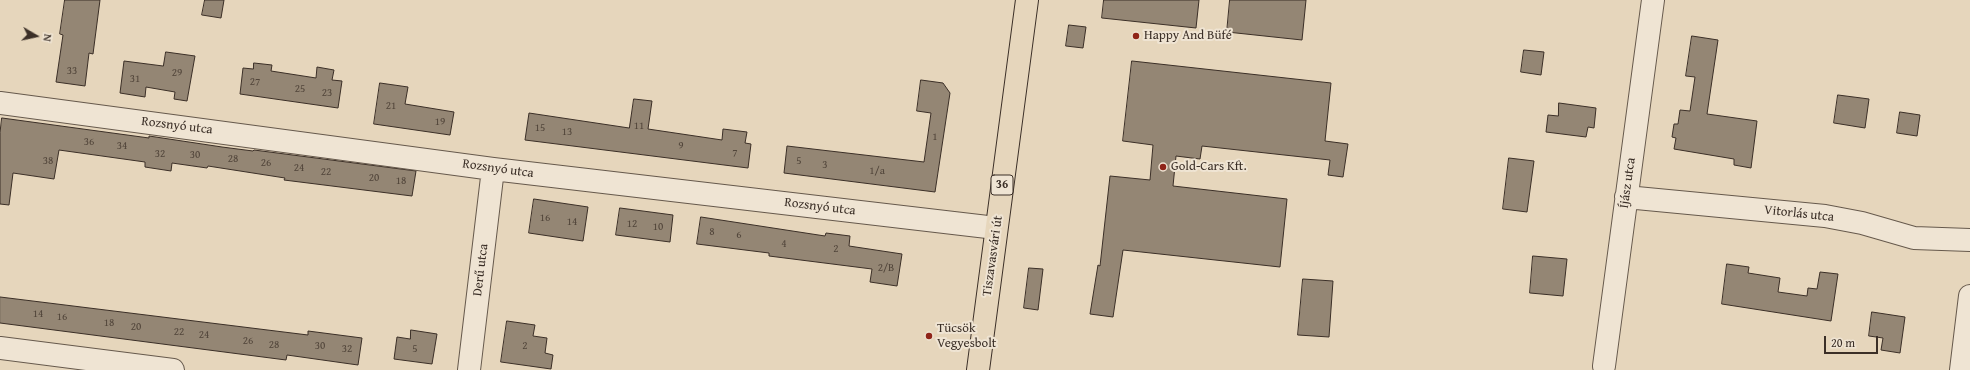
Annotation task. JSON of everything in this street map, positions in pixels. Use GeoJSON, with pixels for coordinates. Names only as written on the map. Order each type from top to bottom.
{"type":"FeatureCollection","features":[{"type":"Feature","properties":{"kind":"main road","name":"Tiszavasvári út"},"geometry":{"type":"LineString","coordinates":[[978,370],[1027,0]]}},
{"type":"Feature","properties":{"kind":"street","name":"Íjász utca"},"geometry":{"type":"LineString","coordinates":[[1604,366],[1653,0]]}},
{"type":"Feature","properties":{"kind":"street","name":"Rozsnyó utca"},"geometry":{"type":"LineString","coordinates":[[0,103],[493,169],[996,228]]}},
{"type":"Feature","properties":{"kind":"street","name":"Derű utca"},"geometry":{"type":"LineString","coordinates":[[469,370],[493,169]]}},
{"type":"Feature","properties":{"kind":"street","name":"Vitorlás utca"},"geometry":{"type":"LineString","coordinates":[[1626,197],[1825,216],[1862,223],[1914,238],[1970,240]]}},
{"type":"Feature","properties":{"kind":"street"},"geometry":{"type":"LineString","coordinates":[[1961,370],[1970,296]]}},
{"type":"Feature","properties":{"kind":"street"},"geometry":{"type":"LineString","coordinates":[[0,348],[173,370]]}},
{"type":"Feature","properties":{"kind":"building"},"geometry":{"type":"Polygon","coordinates":[[[65,0],[100,0],[93,54],[89,53],[85,86],[56,82],[63,35],[60,34],[65,0]]]}},
{"type":"Feature","properties":{"kind":"building"},"geometry":{"type":"Polygon","coordinates":[[[205,0],[224,0],[221,18],[202,15],[205,0]]]}},
{"type":"Feature","properties":{"kind":"building"},"geometry":{"type":"Polygon","coordinates":[[[1104,0],[1199,0],[1196,28],[1102,18],[1104,0]]]}},
{"type":"Feature","properties":{"kind":"building"},"geometry":{"type":"Polygon","coordinates":[[[1230,0],[1306,0],[1302,40],[1227,32],[1230,0]]]}},
{"type":"Feature","properties":{"kind":"building"},"geometry":{"type":"Polygon","coordinates":[[[1069,25],[1086,27],[1083,48],[1066,46],[1069,25]]]}},
{"type":"Feature","properties":{"kind":"building"},"geometry":{"type":"Polygon","coordinates":[[[1692,36],[1718,40],[1707,114],[1757,121],[1751,168],[1734,165],[1734,159],[1674,149],[1676,138],[1672,137],[1674,124],[1678,124],[1680,110],[1690,111],[1695,77],[1686,76],[1692,36]]]}},
{"type":"Feature","properties":{"kind":"building"},"geometry":{"type":"Polygon","coordinates":[[[1524,50],[1544,52],[1541,75],[1521,72],[1524,50]]]}},
{"type":"Feature","properties":{"kind":"building"},"geometry":{"type":"Polygon","coordinates":[[[166,52],[195,56],[187,101],[174,99],[175,92],[146,87],[145,97],[120,93],[124,61],[163,66],[166,52]]]}},
{"type":"Feature","properties":{"kind":"building","name":"Gold-Cars Kft."},"geometry":{"type":"Polygon","coordinates":[[[1132,61],[1331,83],[1325,141],[1348,144],[1343,177],[1328,175],[1330,160],[1202,146],[1200,159],[1176,156],[1173,186],[1287,199],[1280,267],[1123,250],[1113,317],[1090,314],[1098,265],[1100,266],[1110,176],[1150,180],[1153,145],[1123,141],[1132,61]]]}},
{"type":"Feature","properties":{"kind":"building"},"geometry":{"type":"Polygon","coordinates":[[[254,63],[272,65],[271,71],[316,78],[317,67],[334,70],[332,80],[342,81],[338,108],[240,94],[243,68],[253,69],[254,63]]]}},
{"type":"Feature","properties":{"kind":"building"},"geometry":{"type":"Polygon","coordinates":[[[921,80],[943,83],[950,93],[935,192],[784,173],[787,146],[924,162],[931,113],[917,111],[921,80]]]}},
{"type":"Feature","properties":{"kind":"building"},"geometry":{"type":"Polygon","coordinates":[[[380,83],[408,87],[405,104],[454,112],[450,135],[374,124],[380,83]]]}},
{"type":"Feature","properties":{"kind":"building"},"geometry":{"type":"Polygon","coordinates":[[[1838,95],[1869,99],[1865,128],[1834,123],[1838,95]]]}},
{"type":"Feature","properties":{"kind":"building"},"geometry":{"type":"Polygon","coordinates":[[[634,99],[652,101],[648,129],[722,140],[723,129],[747,132],[745,143],[751,144],[748,168],[525,140],[529,113],[629,128],[634,99]]]}},
{"type":"Feature","properties":{"kind":"building"},"geometry":{"type":"Polygon","coordinates":[[[1559,103],[1596,108],[1594,128],[1588,127],[1586,137],[1546,132],[1548,115],[1558,116],[1559,103]]]}},
{"type":"Feature","properties":{"kind":"building"},"geometry":{"type":"Polygon","coordinates":[[[1900,112],[1920,115],[1917,136],[1897,133],[1900,112]]]}},
{"type":"Feature","properties":{"kind":"building"},"geometry":{"type":"Polygon","coordinates":[[[2,118],[416,171],[412,196],[284,180],[285,178],[208,166],[207,168],[172,163],[171,171],[145,167],[145,162],[59,150],[54,179],[13,173],[9,205],[0,204],[0,133],[2,118]]]}},
{"type":"Feature","properties":{"kind":"building"},"geometry":{"type":"Polygon","coordinates":[[[1509,158],[1534,161],[1527,212],[1503,209],[1509,158]]]}},
{"type":"Feature","properties":{"kind":"building"},"geometry":{"type":"Polygon","coordinates":[[[534,199],[588,207],[583,241],[529,233],[534,199]]]}},
{"type":"Feature","properties":{"kind":"building"},"geometry":{"type":"Polygon","coordinates":[[[620,208],[673,215],[670,242],[616,235],[620,208]]]}},
{"type":"Feature","properties":{"kind":"building"},"geometry":{"type":"Polygon","coordinates":[[[701,217],[825,236],[826,233],[850,236],[849,246],[902,254],[897,286],[870,282],[872,269],[769,256],[769,253],[697,244],[701,217]]]}},
{"type":"Feature","properties":{"kind":"building"},"geometry":{"type":"Polygon","coordinates":[[[1533,256],[1567,259],[1563,296],[1530,293],[1533,256]]]}},
{"type":"Feature","properties":{"kind":"building"},"geometry":{"type":"Polygon","coordinates":[[[1727,264],[1749,267],[1748,273],[1780,278],[1778,292],[1807,296],[1808,288],[1817,289],[1820,272],[1838,274],[1831,321],[1722,304],[1727,264]]]}},
{"type":"Feature","properties":{"kind":"building"},"geometry":{"type":"Polygon","coordinates":[[[1029,268],[1043,269],[1038,310],[1024,308],[1029,268]]]}},
{"type":"Feature","properties":{"kind":"building"},"geometry":{"type":"Polygon","coordinates":[[[1303,279],[1333,281],[1329,337],[1298,335],[1303,279]]]}},
{"type":"Feature","properties":{"kind":"building"},"geometry":{"type":"Polygon","coordinates":[[[0,297],[308,335],[308,331],[362,338],[358,365],[287,355],[286,360],[0,323],[0,297]]]}},
{"type":"Feature","properties":{"kind":"building"},"geometry":{"type":"Polygon","coordinates":[[[1872,312],[1905,317],[1900,353],[1881,350],[1883,338],[1869,336],[1872,312]]]}},
{"type":"Feature","properties":{"kind":"building"},"geometry":{"type":"Polygon","coordinates":[[[507,321],[535,325],[533,336],[547,338],[545,353],[553,355],[551,369],[501,362],[507,321]]]}},
{"type":"Feature","properties":{"kind":"building"},"geometry":{"type":"Polygon","coordinates":[[[411,330],[437,334],[432,364],[394,359],[397,337],[410,339],[411,330]]]}},
{"type":"Feature","properties":{"kind":"place","name":"Happy And Büfé"},"geometry":{"type":"Point","coordinates":[1136,36]}},
{"type":"Feature","properties":{"kind":"place","name":"Gold-Cars Kft."},"geometry":{"type":"Point","coordinates":[1163,167]}},
{"type":"Feature","properties":{"kind":"place","name":"Tücsök Vegyesbolt"},"geometry":{"type":"Point","coordinates":[929,336]}}]}
